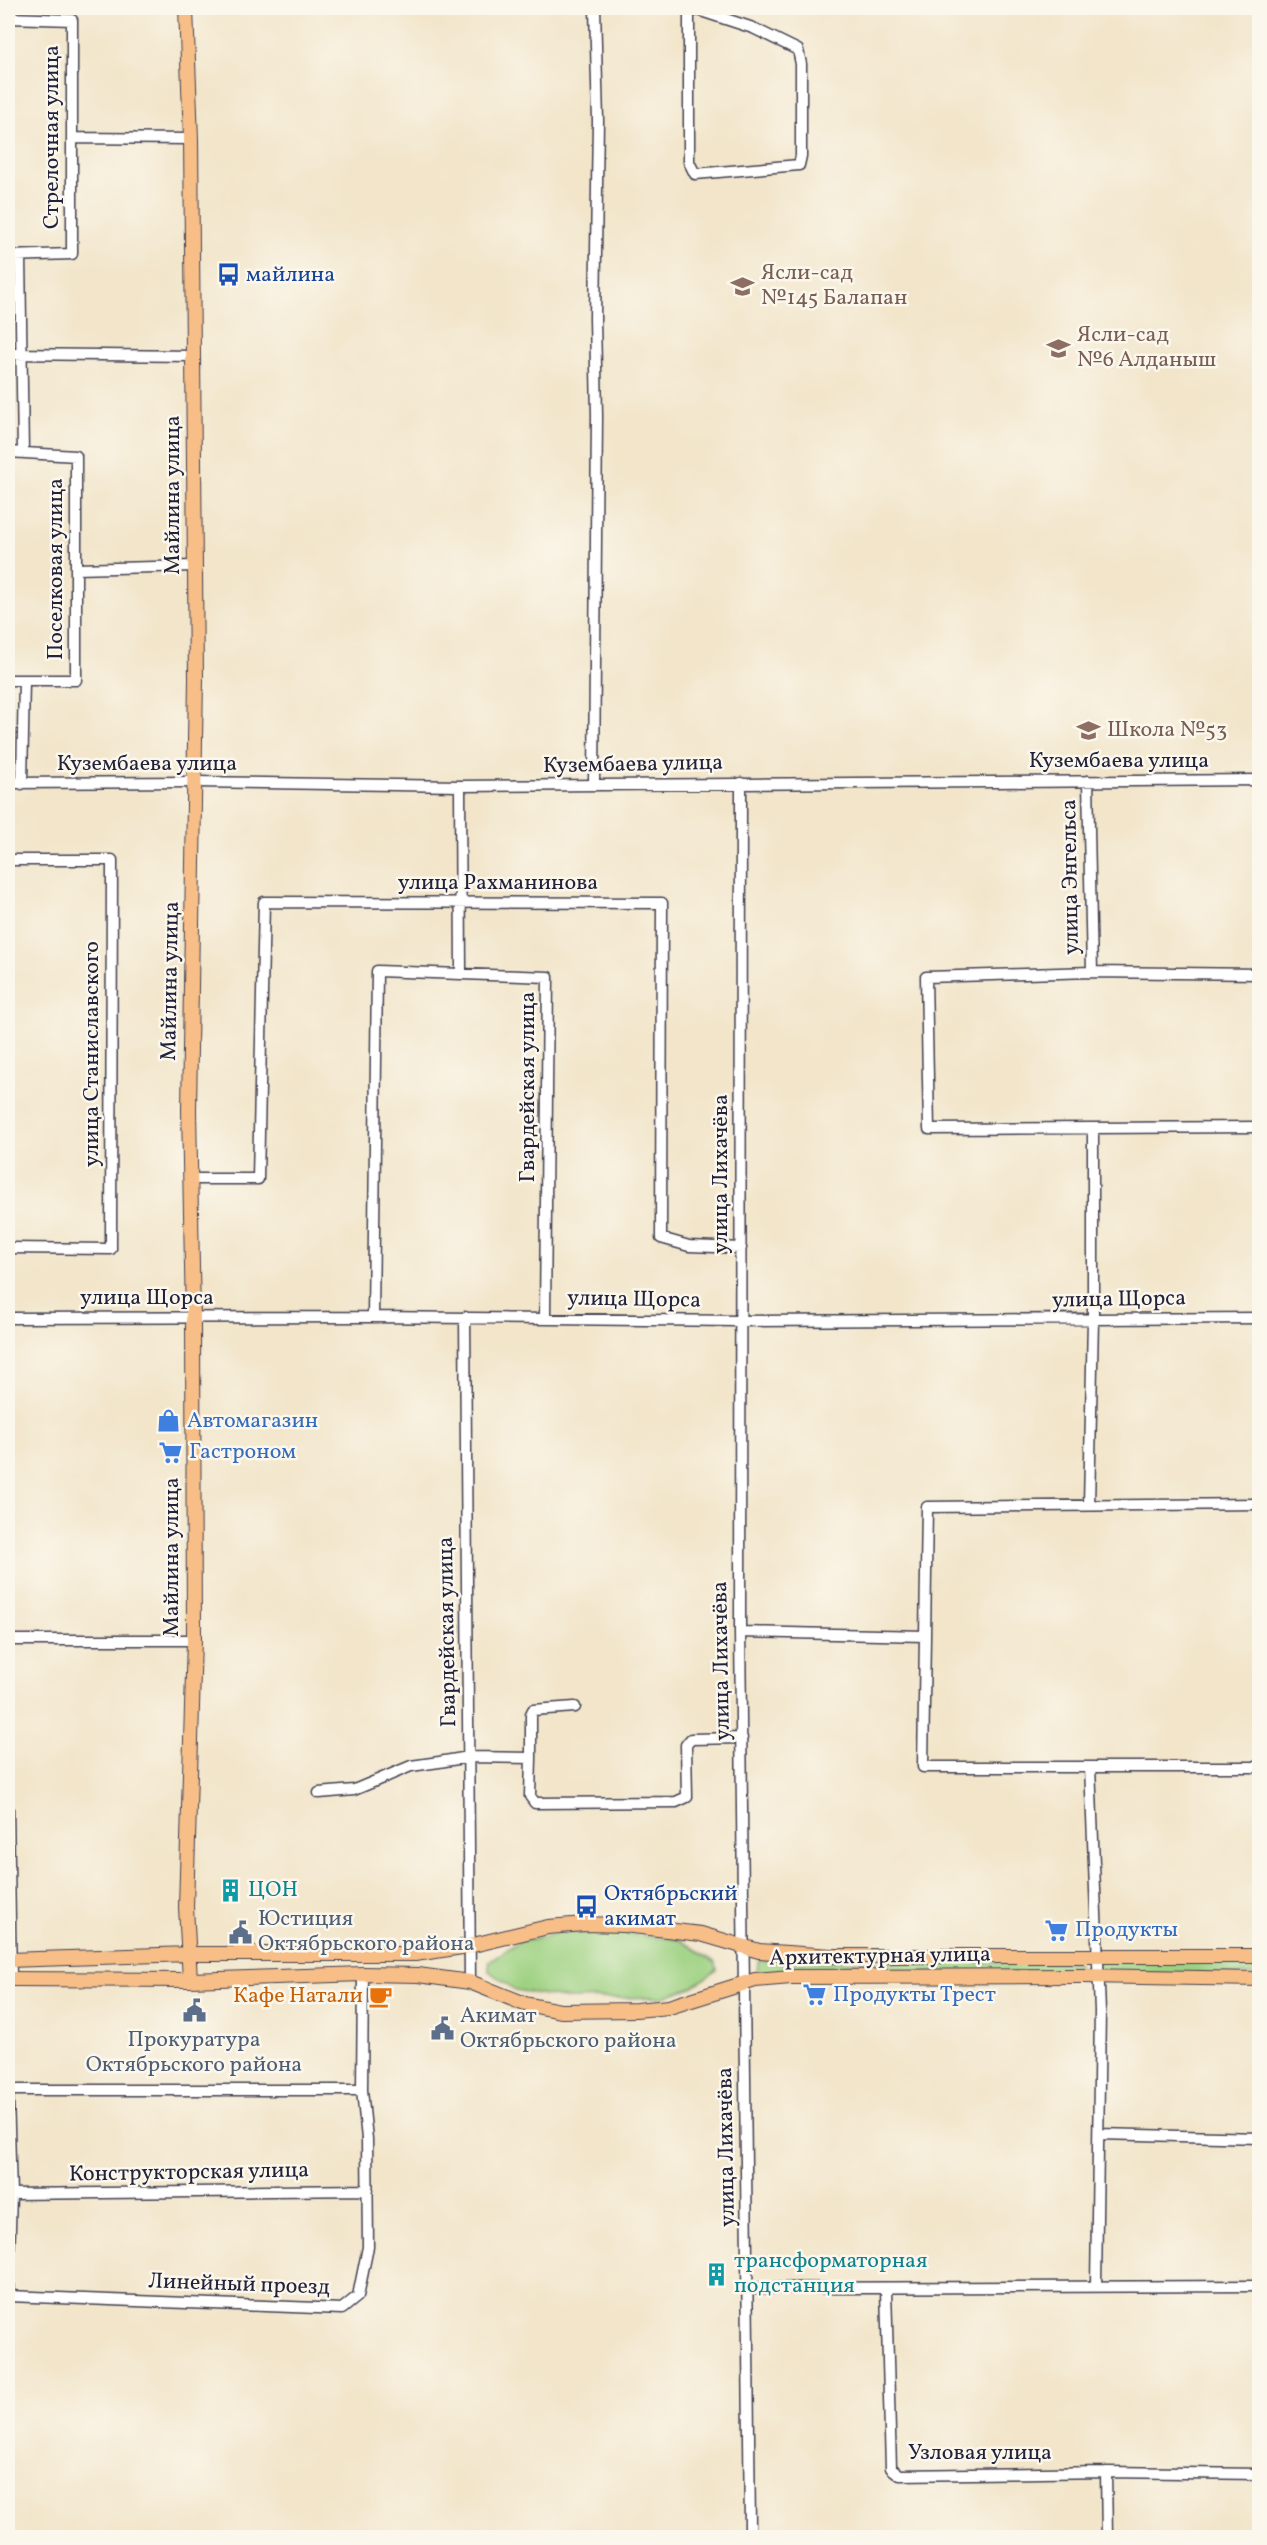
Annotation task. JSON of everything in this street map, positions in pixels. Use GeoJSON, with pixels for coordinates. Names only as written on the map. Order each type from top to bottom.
{"type":"FeatureCollection","features":[{"type":"Feature","properties":{"kind":"main road","name":"Майлина улица"},"geometry":{"type":"LineString","coordinates":[[186,8],[191,139],[195,566],[190,1179],[194,1640],[186,1908],[190,1980]]}},
{"type":"Feature","properties":{"kind":"main road","name":"Архитектурная улица"},"geometry":{"type":"LineString","coordinates":[[9,1960],[189,1954],[415,1954],[469,1946],[548,1927],[584,1924],[624,1925],[692,1933],[744,1945],[759,1951],[831,1956],[1260,1956]]}},
{"type":"Feature","properties":{"kind":"main road","name":"Архитектурная улица"},"geometry":{"type":"LineString","coordinates":[[9,1979],[190,1980],[363,1974],[417,1975],[470,1982],[525,2004],[561,2011],[669,2007],[755,1980],[822,1976],[1260,1978]]}},
{"type":"Feature","properties":{"kind":"street"},"geometry":{"type":"LineString","coordinates":[[594,784],[597,428],[595,318],[598,121],[595,8]]}},
{"type":"Feature","properties":{"kind":"street"},"geometry":{"type":"LineString","coordinates":[[691,8],[753,28],[798,50],[801,64],[801,156],[799,165],[695,174],[692,172],[689,162],[691,8]]}},
{"type":"Feature","properties":{"kind":"street","name":"Стрелочная улица"},"geometry":{"type":"LineString","coordinates":[[8,18],[21,13],[72,20],[72,254],[8,256]]}},
{"type":"Feature","properties":{"kind":"street"},"geometry":{"type":"LineString","coordinates":[[72,138],[191,139]]}},
{"type":"Feature","properties":{"kind":"street"},"geometry":{"type":"LineString","coordinates":[[20,256],[23,452]]}},
{"type":"Feature","properties":{"kind":"street"},"geometry":{"type":"LineString","coordinates":[[8,354],[193,356]]}},
{"type":"Feature","properties":{"kind":"street","name":"Поселковая улица"},"geometry":{"type":"LineString","coordinates":[[8,452],[76,456],[76,680],[8,680]]}},
{"type":"Feature","properties":{"kind":"street"},"geometry":{"type":"LineString","coordinates":[[76,568],[195,566]]}},
{"type":"Feature","properties":{"kind":"street"},"geometry":{"type":"LineString","coordinates":[[22,784],[24,681]]}},
{"type":"Feature","properties":{"kind":"street","name":"Кузембаева улица"},"geometry":{"type":"LineString","coordinates":[[8,783],[195,782],[459,786],[1260,780]]}},
{"type":"Feature","properties":{"kind":"street","name":"улица Энгельса"},"geometry":{"type":"LineString","coordinates":[[1088,781],[1092,972]]}},
{"type":"Feature","properties":{"kind":"street","name":"улица Лихачёва"},"geometry":{"type":"LineString","coordinates":[[741,783],[740,1632],[750,2538]]}},
{"type":"Feature","properties":{"kind":"street"},"geometry":{"type":"LineString","coordinates":[[459,786],[461,974]]}},
{"type":"Feature","properties":{"kind":"street","name":"улица Станиславского"},"geometry":{"type":"LineString","coordinates":[[8,861],[112,860],[111,1249],[8,1248]]}},
{"type":"Feature","properties":{"kind":"street","name":"улица Рахманинова"},"geometry":{"type":"LineString","coordinates":[[190,1179],[258,1179],[264,902],[662,903],[661,1238],[689,1246],[741,1248]]}},
{"type":"Feature","properties":{"kind":"street","name":"Гвардейская улица"},"geometry":{"type":"LineString","coordinates":[[373,1317],[377,971],[548,977],[545,1318]]}},
{"type":"Feature","properties":{"kind":"street","name":"улица Энгельса"},"geometry":{"type":"LineString","coordinates":[[1260,974],[1092,972],[926,977],[929,1129],[1260,1127]]}},
{"type":"Feature","properties":{"kind":"street"},"geometry":{"type":"LineString","coordinates":[[1089,1504],[1093,1320],[1093,1128]]}},
{"type":"Feature","properties":{"kind":"street","name":"Гвардейская улица"},"geometry":{"type":"LineString","coordinates":[[465,1317],[470,1982]]}},
{"type":"Feature","properties":{"kind":"street","name":"улица Щорса"},"geometry":{"type":"LineString","coordinates":[[8,1318],[465,1317],[739,1322],[1260,1318]]}},
{"type":"Feature","properties":{"kind":"street"},"geometry":{"type":"LineString","coordinates":[[1260,1504],[927,1507],[923,1767],[1260,1767]]}},
{"type":"Feature","properties":{"kind":"street"},"geometry":{"type":"LineString","coordinates":[[740,1632],[924,1636]]}},
{"type":"Feature","properties":{"kind":"street"},"geometry":{"type":"LineString","coordinates":[[8,1640],[194,1640]]}},
{"type":"Feature","properties":{"kind":"street"},"geometry":{"type":"LineString","coordinates":[[575,1707],[533,1710],[531,1714],[530,1796],[535,1803],[542,1805],[676,1802],[687,1797],[686,1744],[691,1739],[742,1738]]}},
{"type":"Feature","properties":{"kind":"street"},"geometry":{"type":"LineString","coordinates":[[319,1793],[354,1790],[411,1766],[469,1757],[531,1758]]}},
{"type":"Feature","properties":{"kind":"street"},"geometry":{"type":"LineString","coordinates":[[1090,1767],[1099,1956],[1096,2286]]}},
{"type":"Feature","properties":{"kind":"street"},"geometry":{"type":"LineString","coordinates":[[8,1808],[9,1979]]}},
{"type":"Feature","properties":{"kind":"street","name":"Линейный проезд"},"geometry":{"type":"LineString","coordinates":[[8,2295],[342,2309],[358,2296],[368,2247],[367,2139],[362,2090],[363,1974]]}},
{"type":"Feature","properties":{"kind":"street"},"geometry":{"type":"LineString","coordinates":[[8,2090],[362,2090]]}},
{"type":"Feature","properties":{"kind":"street"},"geometry":{"type":"LineString","coordinates":[[8,2096],[11,2194],[8,2295]]}},
{"type":"Feature","properties":{"kind":"street"},"geometry":{"type":"LineString","coordinates":[[1099,2134],[1260,2138]]}},
{"type":"Feature","properties":{"kind":"street","name":"Конструкторская улица"},"geometry":{"type":"LineString","coordinates":[[11,2194],[368,2190]]}},
{"type":"Feature","properties":{"kind":"street"},"geometry":{"type":"LineString","coordinates":[[749,2288],[1260,2286]]}},
{"type":"Feature","properties":{"kind":"street","name":"Узловая улица"},"geometry":{"type":"LineString","coordinates":[[886,2289],[891,2468],[900,2475],[1106,2472],[1260,2474]]}},
{"type":"Feature","properties":{"kind":"street"},"geometry":{"type":"LineString","coordinates":[[1106,2472],[1107,2538]]}},
{"type":"Feature","properties":{"kind":"green space"},"geometry":{"type":"Polygon","coordinates":[[[612,1932],[680,1940],[716,1963],[717,1970],[692,1987],[663,1997],[569,1999],[515,1990],[489,1971],[489,1962],[518,1942],[560,1933],[612,1932]]]}},
{"type":"Feature","properties":{"kind":"green space"},"geometry":{"type":"Polygon","coordinates":[[[1088,1960],[1259,1961],[1259,1975],[1088,1974],[1088,1960]]]}},
{"type":"Feature","properties":{"kind":"green space"},"geometry":{"type":"Polygon","coordinates":[[[758,1961],[1078,1962],[1078,1973],[757,1975],[758,1961]]]}},
{"type":"Feature","properties":{"kind":"place","name":"майлина"},"geometry":{"type":"Point","coordinates":[228,275]}},
{"type":"Feature","properties":{"kind":"place","name":"Ясли-сад №145 Балапан"},"geometry":{"type":"Point","coordinates":[743,286]}},
{"type":"Feature","properties":{"kind":"place","name":"Ясли-сад №6 Алданыш"},"geometry":{"type":"Point","coordinates":[1059,348]}},
{"type":"Feature","properties":{"kind":"place","name":"Школа №53"},"geometry":{"type":"Point","coordinates":[1089,730]}},
{"type":"Feature","properties":{"kind":"place","name":"Автомагазин"},"geometry":{"type":"Point","coordinates":[169,1421]}},
{"type":"Feature","properties":{"kind":"place","name":"Гастроном"},"geometry":{"type":"Point","coordinates":[171,1452]}},
{"type":"Feature","properties":{"kind":"place","name":"ЦОН"},"geometry":{"type":"Point","coordinates":[230,1890]}},
{"type":"Feature","properties":{"kind":"place","name":"Октябрьский акимат"},"geometry":{"type":"Point","coordinates":[586,1907]}},
{"type":"Feature","properties":{"kind":"place","name":"Продукты"},"geometry":{"type":"Point","coordinates":[1057,1930]}},
{"type":"Feature","properties":{"kind":"place","name":"Юстиция Октябрьского района"},"geometry":{"type":"Point","coordinates":[240,1932]}},
{"type":"Feature","properties":{"kind":"place","name":"Продукты Трест"},"geometry":{"type":"Point","coordinates":[815,1995]}},
{"type":"Feature","properties":{"kind":"place","name":"Кафе Натали"},"geometry":{"type":"Point","coordinates":[381,1996]}},
{"type":"Feature","properties":{"kind":"place","name":"Прокуратура Октябрьского района"},"geometry":{"type":"Point","coordinates":[194,2011]}},
{"type":"Feature","properties":{"kind":"place","name":"Акимат Октябрьского района"},"geometry":{"type":"Point","coordinates":[442,2029]}},
{"type":"Feature","properties":{"kind":"place","name":"трансформаторная подстанция"},"geometry":{"type":"Point","coordinates":[716,2274]}}]}
